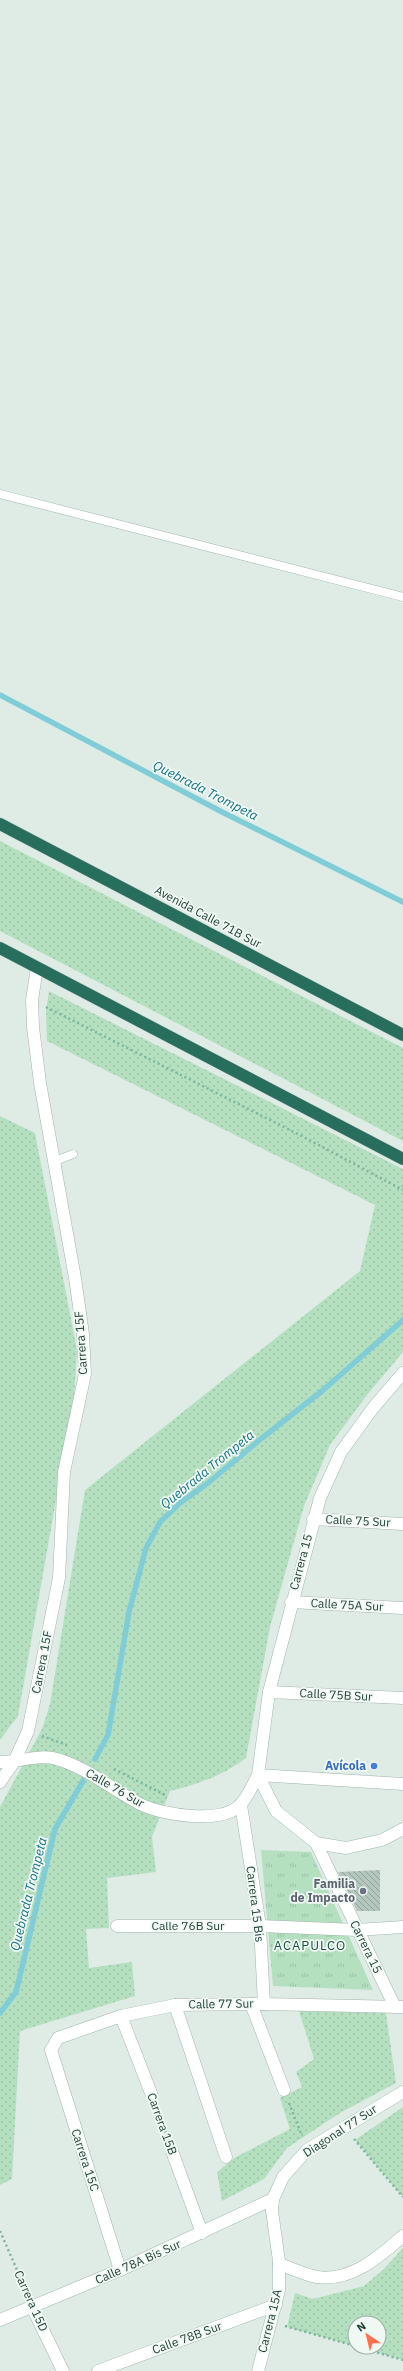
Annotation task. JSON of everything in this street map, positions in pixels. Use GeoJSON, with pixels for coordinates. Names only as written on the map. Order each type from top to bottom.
{"type":"FeatureCollection","features":[{"type":"Feature","properties":{"kind":"highway","name":"Avenida Calle 71B Sur"},"geometry":{"type":"LineString","coordinates":[[0,824],[403,1035]]}},
{"type":"Feature","properties":{"kind":"highway"},"geometry":{"type":"LineString","coordinates":[[0,948],[403,1159]]}},
{"type":"Feature","properties":{"kind":"street","name":"Carrera 15F"},"geometry":{"type":"LineString","coordinates":[[0,1782],[14,1762],[28,1731],[59,1578],[64,1472],[85,1374],[83,1334],[76,1285],[40,1083],[33,1027],[32,1000],[37,968]]}},
{"type":"Feature","properties":{"kind":"street","name":"Carrera 15"},"geometry":{"type":"LineString","coordinates":[[258,1775],[269,1692],[313,1519],[328,1477],[341,1452],[373,1408],[403,1373]]}},
{"type":"Feature","properties":{"kind":"street","name":"Calle 75 Sur"},"geometry":{"type":"LineString","coordinates":[[313,1519],[403,1524]]}},
{"type":"Feature","properties":{"kind":"street","name":"Calle 75A Sur"},"geometry":{"type":"LineString","coordinates":[[291,1602],[403,1608]]}},
{"type":"Feature","properties":{"kind":"street","name":"Calle 75B Sur"},"geometry":{"type":"LineString","coordinates":[[269,1692],[403,1698]]}},
{"type":"Feature","properties":{"kind":"street","name":"Calle 76 Sur"},"geometry":{"type":"LineString","coordinates":[[0,1762],[14,1762],[40,1757],[59,1759],[83,1770],[141,1804],[158,1811],[200,1818],[227,1814],[241,1805]]}},
{"type":"Feature","properties":{"kind":"street"},"geometry":{"type":"LineString","coordinates":[[258,1775],[403,1784]]}},
{"type":"Feature","properties":{"kind":"street"},"geometry":{"type":"LineString","coordinates":[[241,1805],[258,1775]]}},
{"type":"Feature","properties":{"kind":"street"},"geometry":{"type":"LineString","coordinates":[[258,1775],[276,1811],[316,1843],[346,1848],[382,1840],[403,1829]]}},
{"type":"Feature","properties":{"kind":"street","name":"Carrera 15 Bis"},"geometry":{"type":"LineString","coordinates":[[241,1805],[260,1926],[264,2004]]}},
{"type":"Feature","properties":{"kind":"street","name":"Carrera 15"},"geometry":{"type":"LineString","coordinates":[[316,1843],[357,1930],[399,2007]]}},
{"type":"Feature","properties":{"kind":"street","name":"Calle 76B Sur"},"geometry":{"type":"LineString","coordinates":[[117,1926],[260,1926],[357,1930],[403,1926]]}},
{"type":"Feature","properties":{"kind":"street"},"geometry":{"type":"LineString","coordinates":[[251,2004],[284,2090]]}},
{"type":"Feature","properties":{"kind":"street","name":"Calle 77 Sur"},"geometry":{"type":"LineString","coordinates":[[50,2050],[58,2038],[121,2016],[175,2005],[264,2004],[399,2007]]}},
{"type":"Feature","properties":{"kind":"street"},"geometry":{"type":"LineString","coordinates":[[175,2005],[226,2157]]}},
{"type":"Feature","properties":{"kind":"street","name":"Carrera 15B"},"geometry":{"type":"LineString","coordinates":[[121,2016],[151,2093]]}},
{"type":"Feature","properties":{"kind":"street","name":"Carrera 15C"},"geometry":{"type":"LineString","coordinates":[[50,2050],[120,2270]]}},
{"type":"Feature","properties":{"kind":"street","name":"Diagonal 77 Sur"},"geometry":{"type":"LineString","coordinates":[[273,2199],[283,2177],[307,2150],[403,2092]]}},
{"type":"Feature","properties":{"kind":"street","name":"Carrera 15B"},"geometry":{"type":"LineString","coordinates":[[173,2154],[202,2232]]}},
{"type":"Feature","properties":{"kind":"street","name":"Calle 78A Bis Sur"},"geometry":{"type":"LineString","coordinates":[[0,2320],[120,2270],[273,2199]]}},
{"type":"Feature","properties":{"kind":"street","name":"Carrera 15A"},"geometry":{"type":"LineString","coordinates":[[258,2371],[279,2290],[279,2264],[273,2224],[273,2199]]}},
{"type":"Feature","properties":{"kind":"street"},"geometry":{"type":"LineString","coordinates":[[279,2264],[317,2277],[335,2277],[354,2271],[374,2261],[403,2236]]}},
{"type":"Feature","properties":{"kind":"street","name":"Calle 78B Sur"},"geometry":{"type":"LineString","coordinates":[[98,2371],[276,2305]]}},
{"type":"Feature","properties":{"kind":"street","name":"Carrera 15D"},"geometry":{"type":"LineString","coordinates":[[32,2307],[63,2371]]}},
{"type":"Feature","properties":{"kind":"lane"},"geometry":{"type":"LineString","coordinates":[[0,494],[403,597]]}},
{"type":"Feature","properties":{"kind":"lane"},"geometry":{"type":"LineString","coordinates":[[55,1161],[73,1154]]}},
{"type":"Feature","properties":{"kind":"path"},"geometry":{"type":"LineString","coordinates":[[32,1000],[298,1134],[403,1190]]}},
{"type":"Feature","properties":{"kind":"path"},"geometry":{"type":"LineString","coordinates":[[284,2090],[307,2150]]}},
{"type":"Feature","properties":{"kind":"path","name":"Carrera 15B"},"geometry":{"type":"LineString","coordinates":[[151,2093],[173,2154]]}},
{"type":"Feature","properties":{"kind":"path"},"geometry":{"type":"LineString","coordinates":[[345,2128],[403,2197]]}},
{"type":"Feature","properties":{"kind":"path","name":"Carrera 15D"},"geometry":{"type":"LineString","coordinates":[[0,2231],[32,2307]]}},
{"type":"Feature","properties":{"kind":"path"},"geometry":{"type":"LineString","coordinates":[[271,2322],[347,2344]]}},
{"type":"Feature","properties":{"kind":"path"},"geometry":{"type":"LineString","coordinates":[[385,2355],[403,2360]]}},
{"type":"Feature","properties":{"kind":"green space"},"geometry":{"type":"Polygon","coordinates":[[[0,841],[403,1048],[403,1141],[0,931],[0,841]]]}},
{"type":"Feature","properties":{"kind":"green space"},"geometry":{"type":"Polygon","coordinates":[[[49,991],[403,1169],[403,1352],[367,1395],[330,1445],[304,1506],[270,1627],[246,1758],[228,1770],[210,1779],[170,1791],[152,1837],[156,1872],[107,1878],[109,1928],[86,1929],[89,1968],[132,1962],[135,1996],[20,2031],[12,2179],[0,2185],[0,1807],[42,1729],[50,1704],[85,1490],[360,1271],[375,1205],[47,1041],[46,1011],[49,991]]]}},
{"type":"Feature","properties":{"kind":"green space"},"geometry":{"type":"Polygon","coordinates":[[[0,1116],[35,1133],[77,1350],[74,1398],[18,1716],[0,1740],[0,1116]]]}},
{"type":"Feature","properties":{"kind":"green space"},"geometry":{"type":"Polygon","coordinates":[[[261,1850],[311,1852],[373,1990],[273,1986],[261,1850]]]}},
{"type":"Feature","properties":{"kind":"green space"},"geometry":{"type":"Polygon","coordinates":[[[299,2011],[386,2013],[396,2083],[340,2113],[287,2148],[264,2179],[222,2201],[217,2172],[236,2157],[290,2129],[280,2098],[302,2087],[296,2072],[314,2059],[299,2011]]]}},
{"type":"Feature","properties":{"kind":"green space"},"geometry":{"type":"Polygon","coordinates":[[[403,2107],[403,2197],[355,2140],[403,2107]]]}},
{"type":"Feature","properties":{"kind":"green space"},"geometry":{"type":"Polygon","coordinates":[[[403,2248],[403,2360],[386,2355],[387,2355],[387,2315],[347,2315],[347,2344],[287,2327],[295,2293],[313,2299],[364,2286],[384,2269],[403,2248]]]}},
{"type":"Feature","properties":{"kind":"building","name":"Familia de Impacto"},"geometry":{"type":"Polygon","coordinates":[[[380,1870],[380,1911],[357,1911],[338,1872],[380,1870]]]}},
{"type":"Feature","properties":{"kind":"waterway","name":"Quebrada Trompeta"},"geometry":{"type":"LineString","coordinates":[[0,695],[222,812],[403,902]]}},
{"type":"Feature","properties":{"kind":"waterway","name":"Quebrada Trompeta"},"geometry":{"type":"LineString","coordinates":[[95,1759],[108,1735],[129,1612],[146,1548],[160,1522],[180,1503],[208,1483],[322,1391],[403,1320]]}},
{"type":"Feature","properties":{"kind":"waterway","name":"Quebrada Trompeta"},"geometry":{"type":"LineString","coordinates":[[0,2013],[16,1992],[55,1829],[83,1781]]}},
{"type":"Feature","properties":{"kind":"place","name":"Avícola"},"geometry":{"type":"Point","coordinates":[374,1766]}},
{"type":"Feature","properties":{"kind":"place","name":"Familia de Impacto"},"geometry":{"type":"Point","coordinates":[363,1891]}},
{"type":"Feature","properties":{"kind":"district","name":"ACAPULCO"},"geometry":{"type":"Point","coordinates":[310,1945]}}]}
